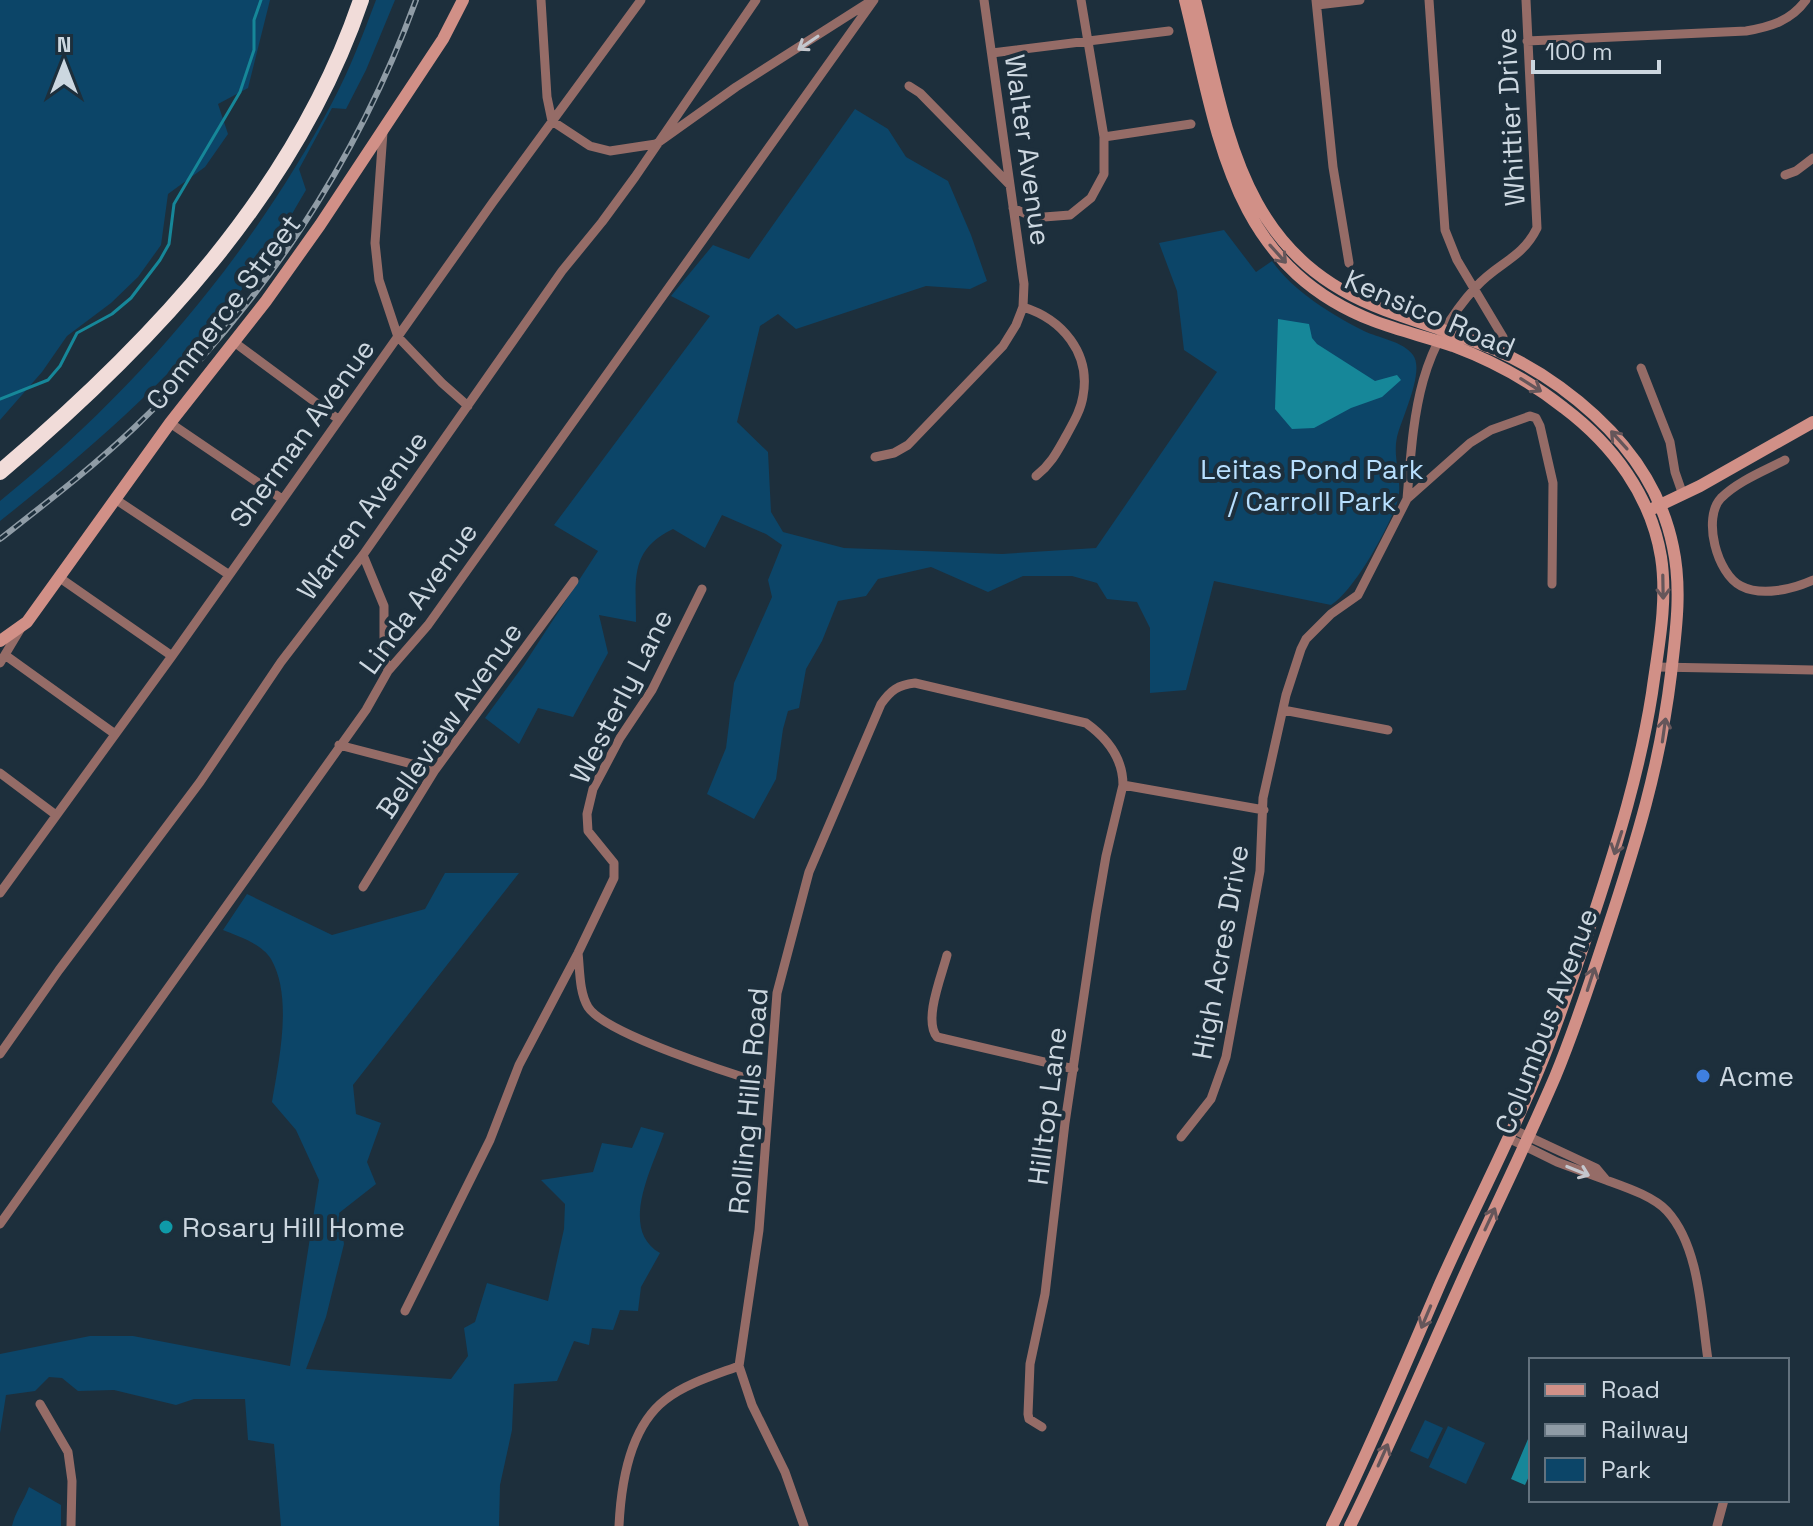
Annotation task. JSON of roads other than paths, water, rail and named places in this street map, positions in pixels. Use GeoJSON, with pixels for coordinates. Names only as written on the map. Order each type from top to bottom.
{"type":"FeatureCollection","features":[{"type":"Feature","properties":{"kind":"highway"},"geometry":{"type":"LineString","coordinates":[[0,460],[125,345],[216,242],[260,179],[299,113],[327,59],[351,0]]}},
{"type":"Feature","properties":{"kind":"highway"},"geometry":{"type":"LineString","coordinates":[[0,472],[131,352],[184,296],[232,236],[307,120],[335,64],[361,0]]}},
{"type":"Feature","properties":{"kind":"street","name":"Commerce Street"},"geometry":{"type":"LineString","coordinates":[[0,641],[21,628],[60,578],[170,423],[320,225],[443,39],[461,5],[470,0]]}},
{"type":"Feature","properties":{"kind":"street"},"geometry":{"type":"LineString","coordinates":[[541,0],[547,97],[552,121],[590,146],[610,151],[656,144],[724,95],[874,0]]}},
{"type":"Feature","properties":{"kind":"street","name":"Sherman Avenue"},"geometry":{"type":"LineString","coordinates":[[1,891],[641,0]]}},
{"type":"Feature","properties":{"kind":"street","name":"Warren Avenue"},"geometry":{"type":"LineString","coordinates":[[0,1054],[200,782],[281,662],[363,555],[491,369],[602,222],[756,0]]}},
{"type":"Feature","properties":{"kind":"street","name":"Linda Avenue"},"geometry":{"type":"LineString","coordinates":[[0,1224],[366,710],[388,671],[428,625],[874,0]]}},
{"type":"Feature","properties":{"kind":"street","name":"Walter Avenue"},"geometry":{"type":"LineString","coordinates":[[984,0],[1024,284],[1023,307]]}},
{"type":"Feature","properties":{"kind":"street"},"geometry":{"type":"LineString","coordinates":[[1013,208],[1024,213],[1057,217],[1070,215],[1083,207],[1104,174],[1104,137],[1081,0]]}},
{"type":"Feature","properties":{"kind":"street","name":"Kensico Road"},"geometry":{"type":"LineString","coordinates":[[1185,0],[1228,167],[1242,203],[1263,236],[1295,272],[1334,301],[1378,322],[1440,334],[1508,355],[1572,396],[1602,422],[1628,450],[1661,505]]}},
{"type":"Feature","properties":{"kind":"street","name":"Kensico Road"},"geometry":{"type":"LineString","coordinates":[[1195,0],[1236,159],[1252,196],[1272,228],[1306,264],[1345,292],[1440,334],[1506,370],[1563,407],[1612,453],[1630,477],[1648,511]]}},
{"type":"Feature","properties":{"kind":"street"},"geometry":{"type":"LineString","coordinates":[[1349,263],[1331,146],[1317,2],[1360,0]]}},
{"type":"Feature","properties":{"kind":"street"},"geometry":{"type":"LineString","coordinates":[[1429,0],[1445,230],[1457,260],[1503,337]]}},
{"type":"Feature","properties":{"kind":"street","name":"Whittier Drive"},"geometry":{"type":"LineString","coordinates":[[1440,334],[1474,288],[1524,250],[1537,228],[1526,0]]}},
{"type":"Feature","properties":{"kind":"street"},"geometry":{"type":"LineString","coordinates":[[1527,41],[1755,29],[1779,23],[1806,0]]}},
{"type":"Feature","properties":{"kind":"street"},"geometry":{"type":"LineString","coordinates":[[992,53],[1169,31]]}},
{"type":"Feature","properties":{"kind":"street"},"geometry":{"type":"LineString","coordinates":[[909,86],[920,93],[1010,185]]}},
{"type":"Feature","properties":{"kind":"street"},"geometry":{"type":"LineString","coordinates":[[1104,137],[1191,124]]}},
{"type":"Feature","properties":{"kind":"street"},"geometry":{"type":"LineString","coordinates":[[383,128],[375,243],[379,280],[398,337],[468,406]]}},
{"type":"Feature","properties":{"kind":"street"},"geometry":{"type":"LineString","coordinates":[[1785,175],[1813,158]]}},
{"type":"Feature","properties":{"kind":"street"},"geometry":{"type":"LineString","coordinates":[[875,457],[908,445],[926,429],[1003,346],[1023,307],[1046,316],[1067,333],[1082,361],[1084,377],[1083,397],[1077,415],[1050,465],[1036,476]]}},
{"type":"Feature","properties":{"kind":"street"},"geometry":{"type":"LineString","coordinates":[[1407,499],[1414,416],[1440,334]]}},
{"type":"Feature","properties":{"kind":"street"},"geometry":{"type":"LineString","coordinates":[[234,342],[338,419]]}},
{"type":"Feature","properties":{"kind":"street"},"geometry":{"type":"LineString","coordinates":[[1641,368],[1670,442],[1683,495]]}},
{"type":"Feature","properties":{"kind":"street"},"geometry":{"type":"LineString","coordinates":[[1123,785],[1264,810],[1263,798],[1292,673],[1306,639],[1331,614],[1358,595],[1407,499],[1470,443],[1491,430],[1530,416],[1536,418],[1553,483],[1552,584]]}},
{"type":"Feature","properties":{"kind":"street"},"geometry":{"type":"LineString","coordinates":[[1648,511],[1683,495],[1813,422]]}},
{"type":"Feature","properties":{"kind":"street"},"geometry":{"type":"LineString","coordinates":[[170,423],[282,499]]}},
{"type":"Feature","properties":{"kind":"street"},"geometry":{"type":"LineString","coordinates":[[1785,460],[1719,499],[1713,512],[1714,545],[1734,582],[1742,587],[1784,590],[1813,580]]}},
{"type":"Feature","properties":{"kind":"street"},"geometry":{"type":"LineString","coordinates":[[115,499],[228,574]]}},
{"type":"Feature","properties":{"kind":"street","name":"Columbus Avenue"},"geometry":{"type":"LineString","coordinates":[[1350,1526],[1526,1141],[1583,1005],[1634,849],[1661,748],[1672,668],[1678,580],[1673,545],[1661,505]]}},
{"type":"Feature","properties":{"kind":"street","name":"Columbus Avenue"},"geometry":{"type":"LineString","coordinates":[[1332,1526],[1510,1133],[1558,1019],[1623,826],[1644,746],[1656,667],[1663,580],[1659,549],[1648,511]]}},
{"type":"Feature","properties":{"kind":"street"},"geometry":{"type":"LineString","coordinates":[[363,555],[384,606],[384,655],[388,671]]}},
{"type":"Feature","properties":{"kind":"street"},"geometry":{"type":"LineString","coordinates":[[60,578],[172,656]]}},
{"type":"Feature","properties":{"kind":"street","name":"Belleview Avenue"},"geometry":{"type":"LineString","coordinates":[[363,887],[435,770],[574,581]]}},
{"type":"Feature","properties":{"kind":"street","name":"Westerly Lane"},"geometry":{"type":"LineString","coordinates":[[405,1311],[490,1140],[507,1091],[578,953],[615,872],[614,863],[588,831],[587,814],[593,789],[620,738],[652,690],[702,589]]}},
{"type":"Feature","properties":{"kind":"street"},"geometry":{"type":"LineString","coordinates":[[21,628],[3,659],[115,734]]}},
{"type":"Feature","properties":{"kind":"street"},"geometry":{"type":"LineString","coordinates":[[1656,667],[1813,670]]}},
{"type":"Feature","properties":{"kind":"street","name":"Rolling Hills Road"},"geometry":{"type":"LineString","coordinates":[[804,1526],[793,1492],[752,1405],[739,1366],[759,1230],[777,993],[809,872],[845,785],[881,704],[890,691],[915,683],[1086,723],[1109,744],[1123,773],[1123,785]]}},
{"type":"Feature","properties":{"kind":"street"},"geometry":{"type":"LineString","coordinates":[[1283,710],[1388,730]]}},
{"type":"Feature","properties":{"kind":"street"},"geometry":{"type":"LineString","coordinates":[[339,745],[435,770]]}},
{"type":"Feature","properties":{"kind":"street"},"geometry":{"type":"LineString","coordinates":[[0,773],[56,815]]}},
{"type":"Feature","properties":{"kind":"street","name":"Hilltop Lane"},"geometry":{"type":"LineString","coordinates":[[1042,1427],[1029,1419],[1028,1414],[1030,1364],[1045,1294],[1098,900],[1123,785]]}},
{"type":"Feature","properties":{"kind":"street","name":"High Acres Drive"},"geometry":{"type":"LineString","coordinates":[[1181,1137],[1211,1099],[1226,1057],[1260,871],[1264,810]]}},
{"type":"Feature","properties":{"kind":"street"},"geometry":{"type":"LineString","coordinates":[[578,953],[587,1004],[597,1017],[646,1043],[769,1085]]}},
{"type":"Feature","properties":{"kind":"street"},"geometry":{"type":"LineString","coordinates":[[947,955],[931,1013],[931,1026],[937,1037],[1074,1069]]}},
{"type":"Feature","properties":{"kind":"street"},"geometry":{"type":"LineString","coordinates":[[1510,1133],[1588,1175],[1606,1180],[1669,1213],[1697,1276],[1708,1358]]}},
{"type":"Feature","properties":{"kind":"street"},"geometry":{"type":"LineString","coordinates":[[619,1526],[627,1465],[640,1432],[655,1409],[671,1395],[739,1366]]}},
{"type":"Feature","properties":{"kind":"street"},"geometry":{"type":"LineString","coordinates":[[40,1404],[68,1452],[72,1481],[71,1526]]}},
{"type":"Feature","properties":{"kind":"street"},"geometry":{"type":"LineString","coordinates":[[1717,1526],[1723,1502]]}},
{"type":"Feature","properties":{"kind":"waterway"},"geometry":{"type":"LineString","coordinates":[[0,399],[48,380],[60,366],[77,333],[112,314],[131,298],[160,260],[169,244],[174,204],[240,92],[254,50],[254,20],[261,0]]}},
{"type":"Feature","properties":{"kind":"railway"},"geometry":{"type":"LineString","coordinates":[[0,539],[86,471],[135,427],[181,381],[263,282],[300,230],[365,118],[416,0]]}},
{"type":"Feature","properties":{"kind":"place","name":"Acme"},"geometry":{"type":"Point","coordinates":[1703,1076]}},
{"type":"Feature","properties":{"kind":"place","name":"Rosary Hill Home"},"geometry":{"type":"Point","coordinates":[166,1227]}},
{"type":"Feature","properties":{"kind":"park label","name":"Leitas Pond Park / Carroll Park"},"geometry":{"type":"Point","coordinates":[1312,485]}}]}
